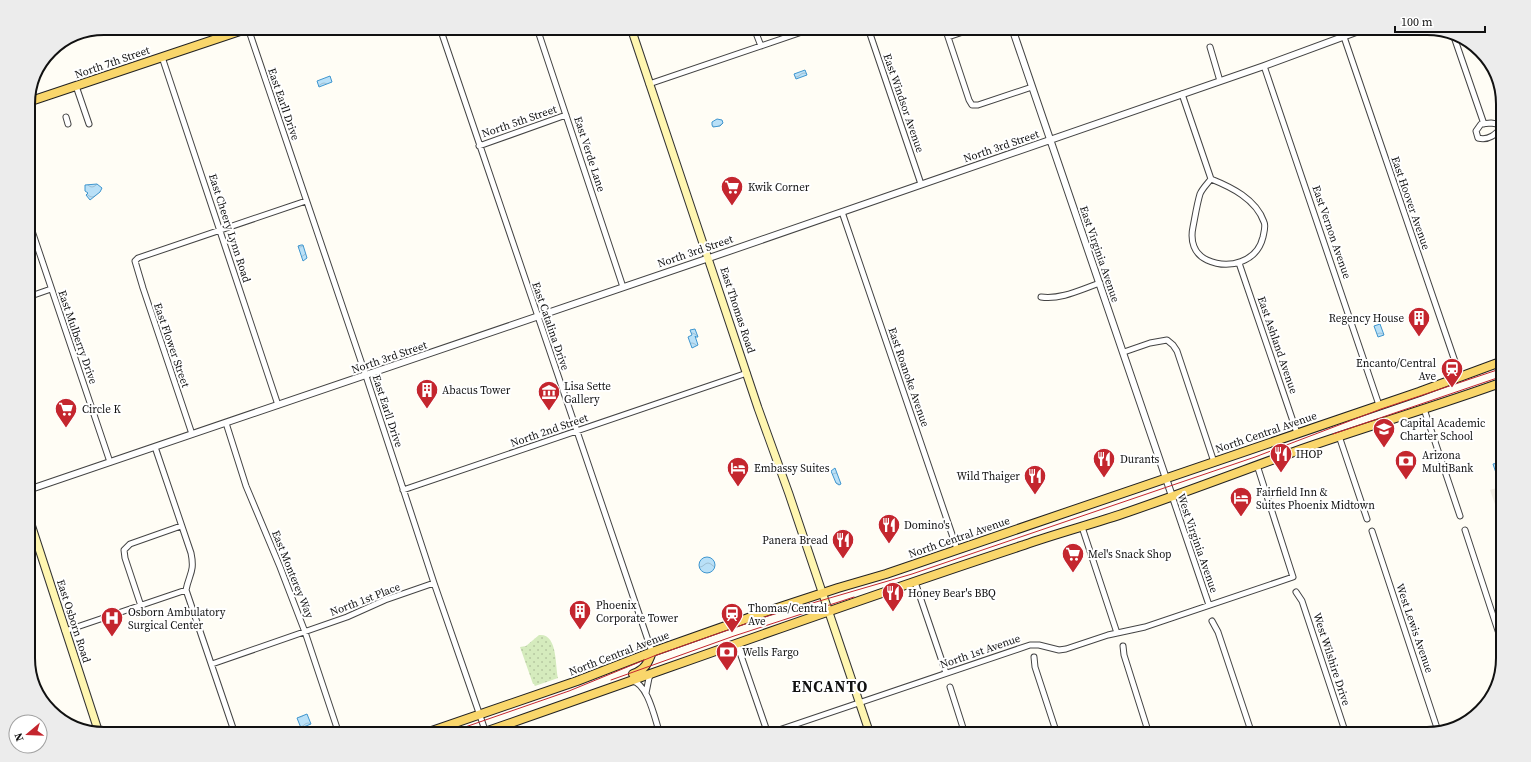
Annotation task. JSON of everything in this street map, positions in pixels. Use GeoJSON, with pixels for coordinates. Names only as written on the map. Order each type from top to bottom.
{"type":"FeatureCollection","features":[{"type":"Feature","properties":{"kind":"main road","name":"North 7th Street"},"geometry":{"type":"LineString","coordinates":[[35,100],[227,35]]}},
{"type":"Feature","properties":{"kind":"main road","name":"East Thomas Road"},"geometry":{"type":"LineString","coordinates":[[633,35],[868,727]]}},
{"type":"Feature","properties":{"kind":"main road","name":"North Central Avenue"},"geometry":{"type":"LineString","coordinates":[[444,727],[577,681],[652,652],[824,596],[957,549],[1166,479],[1496,363]]}},
{"type":"Feature","properties":{"kind":"main road"},"geometry":{"type":"LineString","coordinates":[[500,727],[652,672],[1027,543],[1082,527],[1339,436],[1496,384]]}},
{"type":"Feature","properties":{"kind":"main road","name":"East Osborn Road"},"geometry":{"type":"LineString","coordinates":[[35,537],[97,726]]}},
{"type":"Feature","properties":{"kind":"main road"},"geometry":{"type":"LineString","coordinates":[[607,689],[614,681],[641,671],[645,667],[652,652]]}},
{"type":"Feature","properties":{"kind":"street","name":"East Earll Drive"},"geometry":{"type":"LineString","coordinates":[[250,35],[366,376],[479,715],[482,727]]}},
{"type":"Feature","properties":{"kind":"street","name":"East Catalina Drive"},"geometry":{"type":"LineString","coordinates":[[442,35],[652,652]]}},
{"type":"Feature","properties":{"kind":"street","name":"East Verde Lane"},"geometry":{"type":"LineString","coordinates":[[539,35],[623,287]]}},
{"type":"Feature","properties":{"kind":"street"},"geometry":{"type":"LineString","coordinates":[[757,35],[761,46]]}},
{"type":"Feature","properties":{"kind":"street"},"geometry":{"type":"LineString","coordinates":[[649,84],[791,35]]}},
{"type":"Feature","properties":{"kind":"street","name":"East Windsor Avenue"},"geometry":{"type":"LineString","coordinates":[[870,35],[921,184]]}},
{"type":"Feature","properties":{"kind":"street"},"geometry":{"type":"LineString","coordinates":[[954,35],[948,37],[972,105],[978,105],[1032,87]]}},
{"type":"Feature","properties":{"kind":"street","name":"East Virginia Avenue"},"geometry":{"type":"LineString","coordinates":[[1014,35],[1124,352],[1169,488]]}},
{"type":"Feature","properties":{"kind":"street","name":"North 3rd Street"},"geometry":{"type":"LineString","coordinates":[[35,488],[366,376],[1264,66],[1349,35]]}},
{"type":"Feature","properties":{"kind":"street","name":"East Hoover Avenue"},"geometry":{"type":"LineString","coordinates":[[1344,37],[1460,376]]}},
{"type":"Feature","properties":{"kind":"street"},"geometry":{"type":"LineString","coordinates":[[1456,41],[1484,124]]}},
{"type":"Feature","properties":{"kind":"street"},"geometry":{"type":"LineString","coordinates":[[1210,47],[1220,81]]}},
{"type":"Feature","properties":{"kind":"street","name":"East Cheery Lynn Road"},"geometry":{"type":"LineString","coordinates":[[162,57],[278,405]]}},
{"type":"Feature","properties":{"kind":"street","name":"East Vernon Avenue"},"geometry":{"type":"LineString","coordinates":[[1264,66],[1379,404]]}},
{"type":"Feature","properties":{"kind":"street"},"geometry":{"type":"LineString","coordinates":[[76,86],[89,124]]}},
{"type":"Feature","properties":{"kind":"street"},"geometry":{"type":"LineString","coordinates":[[1182,94],[1211,179],[1235,190],[1243,196],[1258,210],[1265,223],[1262,242],[1258,249],[1249,258],[1239,263],[1227,265],[1214,263],[1201,257],[1193,248],[1192,235],[1201,193],[1211,179]]}},
{"type":"Feature","properties":{"kind":"street","name":"North 5th Street"},"geometry":{"type":"LineString","coordinates":[[479,146],[566,115]]}},
{"type":"Feature","properties":{"kind":"street"},"geometry":{"type":"LineString","coordinates":[[66,117],[68,124]]}},
{"type":"Feature","properties":{"kind":"street"},"geometry":{"type":"LineString","coordinates":[[1496,124],[1491,123],[1478,126],[1476,131],[1478,138],[1485,139],[1496,133]]}},
{"type":"Feature","properties":{"kind":"street"},"geometry":{"type":"LineString","coordinates":[[221,231],[306,201]]}},
{"type":"Feature","properties":{"kind":"street","name":"East Roanoke Avenue"},"geometry":{"type":"LineString","coordinates":[[842,212],[957,549]]}},
{"type":"Feature","properties":{"kind":"street","name":"East Flower Street"},"geometry":{"type":"LineString","coordinates":[[192,434],[135,261],[138,258],[221,231]]}},
{"type":"Feature","properties":{"kind":"street","name":"East Mulberry Drive"},"geometry":{"type":"LineString","coordinates":[[35,240],[110,462]]}},
{"type":"Feature","properties":{"kind":"street","name":"East Ashland Avenue"},"geometry":{"type":"LineString","coordinates":[[1239,263],[1297,433]]}},
{"type":"Feature","properties":{"kind":"street"},"geometry":{"type":"LineString","coordinates":[[1041,297],[1058,297],[1100,283]]}},
{"type":"Feature","properties":{"kind":"street"},"geometry":{"type":"LineString","coordinates":[[35,295],[51,289]]}},
{"type":"Feature","properties":{"kind":"street"},"geometry":{"type":"LineString","coordinates":[[1124,352],[1159,340],[1167,340],[1173,345],[1177,351],[1214,462]]}},
{"type":"Feature","properties":{"kind":"street","name":"North 2nd Street"},"geometry":{"type":"LineString","coordinates":[[403,490],[747,373]]}},
{"type":"Feature","properties":{"kind":"street"},"geometry":{"type":"LineString","coordinates":[[1424,409],[1460,516]]}},
{"type":"Feature","properties":{"kind":"street","name":"East Monterey Way"},"geometry":{"type":"LineString","coordinates":[[226,423],[247,487],[305,632],[337,727]]}},
{"type":"Feature","properties":{"kind":"street"},"geometry":{"type":"LineString","coordinates":[[1339,436],[1367,519]]}},
{"type":"Feature","properties":{"kind":"street"},"geometry":{"type":"LineString","coordinates":[[155,447],[193,563],[191,576],[186,590],[233,727]]}},
{"type":"Feature","properties":{"kind":"street","name":"North 1st Avenue"},"geometry":{"type":"LineString","coordinates":[[787,727],[1030,645],[1039,645],[1059,650],[1117,633],[1139,629],[1196,611],[1209,604],[1293,577],[1257,465]]}},
{"type":"Feature","properties":{"kind":"street","name":"West Virginia Avenue"},"geometry":{"type":"LineString","coordinates":[[1169,488],[1209,604]]}},
{"type":"Feature","properties":{"kind":"street"},"geometry":{"type":"LineString","coordinates":[[141,606],[125,558],[124,550],[130,544],[181,526]]}},
{"type":"Feature","properties":{"kind":"street"},"geometry":{"type":"LineString","coordinates":[[1082,527],[1117,633]]}},
{"type":"Feature","properties":{"kind":"street"},"geometry":{"type":"LineString","coordinates":[[1465,530],[1496,625]]}},
{"type":"Feature","properties":{"kind":"street","name":"West Lewis Avenue"},"geometry":{"type":"LineString","coordinates":[[1372,531],[1437,726]]}},
{"type":"Feature","properties":{"kind":"street"},"geometry":{"type":"LineString","coordinates":[[916,582],[946,673]]}},
{"type":"Feature","properties":{"kind":"street","name":"North 1st Place"},"geometry":{"type":"LineString","coordinates":[[212,664],[347,617],[385,600],[434,583]]}},
{"type":"Feature","properties":{"kind":"street"},"geometry":{"type":"LineString","coordinates":[[65,631],[186,590]]}},
{"type":"Feature","properties":{"kind":"street","name":"West Wilshire Drive"},"geometry":{"type":"LineString","coordinates":[[1296,592],[1302,601],[1344,727]]}},
{"type":"Feature","properties":{"kind":"street"},"geometry":{"type":"LineString","coordinates":[[1212,621],[1218,632],[1250,727]]}},
{"type":"Feature","properties":{"kind":"street"},"geometry":{"type":"LineString","coordinates":[[737,644],[765,727]]}},
{"type":"Feature","properties":{"kind":"street"},"geometry":{"type":"LineString","coordinates":[[1124,646],[1124,655],[1147,727]]}},
{"type":"Feature","properties":{"kind":"street"},"geometry":{"type":"LineString","coordinates":[[1034,657],[1035,667],[1056,727]]}},
{"type":"Feature","properties":{"kind":"street"},"geometry":{"type":"LineString","coordinates":[[646,693],[649,678],[652,672]]}},
{"type":"Feature","properties":{"kind":"street"},"geometry":{"type":"LineString","coordinates":[[628,681],[638,682],[646,693],[658,727]]}},
{"type":"Feature","properties":{"kind":"street"},"geometry":{"type":"LineString","coordinates":[[950,687],[963,727]]}},
{"type":"Feature","properties":{"kind":"green space"},"geometry":{"type":"Polygon","coordinates":[[[539,635],[550,639],[553,645],[558,678],[535,686],[520,647],[526,646],[539,635]]]}},
{"type":"Feature","properties":{"kind":"shaded area"},"geometry":{"type":"Polygon","coordinates":[[[1496,488],[1496,507],[1490,490],[1496,488]]]}},
{"type":"Feature","properties":{"kind":"water"},"geometry":{"type":"Polygon","coordinates":[[[805,70],[807,75],[796,79],[794,74],[805,70]]]}},
{"type":"Feature","properties":{"kind":"water"},"geometry":{"type":"Polygon","coordinates":[[[330,76],[332,82],[319,87],[317,81],[330,76]]]}},
{"type":"Feature","properties":{"kind":"water"},"geometry":{"type":"Polygon","coordinates":[[[717,119],[722,120],[723,123],[720,126],[713,127],[712,122],[717,119]]]}},
{"type":"Feature","properties":{"kind":"water"},"geometry":{"type":"Polygon","coordinates":[[[97,184],[102,188],[100,192],[90,200],[86,195],[88,193],[85,191],[85,185],[97,184]]]}},
{"type":"Feature","properties":{"kind":"water"},"geometry":{"type":"Polygon","coordinates":[[[303,245],[307,258],[303,261],[298,246],[303,245]]]}},
{"type":"Feature","properties":{"kind":"water"},"geometry":{"type":"Polygon","coordinates":[[[1380,324],[1384,335],[1378,337],[1374,326],[1380,324]]]}},
{"type":"Feature","properties":{"kind":"water"},"geometry":{"type":"Polygon","coordinates":[[[695,329],[698,337],[695,336],[698,345],[692,348],[688,337],[692,335],[690,330],[695,329]]]}},
{"type":"Feature","properties":{"kind":"water"},"geometry":{"type":"Polygon","coordinates":[[[1496,463],[1496,473],[1493,464],[1496,463]]]}},
{"type":"Feature","properties":{"kind":"water"},"geometry":{"type":"Polygon","coordinates":[[[835,468],[841,484],[839,485],[836,483],[831,471],[835,468]]]}},
{"type":"Feature","properties":{"kind":"water"},"geometry":{"type":"Polygon","coordinates":[[[704,557],[710,557],[715,562],[713,571],[710,573],[704,573],[699,568],[699,562],[704,557]]]}},
{"type":"Feature","properties":{"kind":"water"},"geometry":{"type":"Polygon","coordinates":[[[307,714],[311,724],[301,727],[297,718],[307,714]]]}},
{"type":"Feature","properties":{"kind":"tram line"},"geometry":{"type":"LineString","coordinates":[[465,727],[569,691],[654,656],[768,616],[912,574],[1255,457],[1381,409],[1496,370]]}},
{"type":"Feature","properties":{"kind":"tram line"},"geometry":{"type":"LineString","coordinates":[[1333,434],[1496,378]]}},
{"type":"Feature","properties":{"kind":"tram line"},"geometry":{"type":"LineString","coordinates":[[611,680],[734,636],[854,597]]}},
{"type":"Feature","properties":{"kind":"place","name":"Kwik Corner"},"geometry":{"type":"Point","coordinates":[732,206]}},
{"type":"Feature","properties":{"kind":"place","name":"Regency House"},"geometry":{"type":"Point","coordinates":[1419,338]}},
{"type":"Feature","properties":{"kind":"place","name":"Encanto/Central Ave"},"geometry":{"type":"Point","coordinates":[1452,388]}},
{"type":"Feature","properties":{"kind":"place","name":"Abacus Tower"},"geometry":{"type":"Point","coordinates":[427,410]}},
{"type":"Feature","properties":{"kind":"place","name":"Lisa Sette Gallery"},"geometry":{"type":"Point","coordinates":[549,412]}},
{"type":"Feature","properties":{"kind":"place","name":"Circle K"},"geometry":{"type":"Point","coordinates":[66,428]}},
{"type":"Feature","properties":{"kind":"place","name":"Capital Academic Charter School"},"geometry":{"type":"Point","coordinates":[1384,448]}},
{"type":"Feature","properties":{"kind":"place","name":"IHOP"},"geometry":{"type":"Point","coordinates":[1281,474]}},
{"type":"Feature","properties":{"kind":"place","name":"Durants"},"geometry":{"type":"Point","coordinates":[1104,478]}},
{"type":"Feature","properties":{"kind":"place","name":"Arizona MultiBank"},"geometry":{"type":"Point","coordinates":[1406,480]}},
{"type":"Feature","properties":{"kind":"place","name":"Embassy Suites"},"geometry":{"type":"Point","coordinates":[738,488]}},
{"type":"Feature","properties":{"kind":"place","name":"Wild Thaiger"},"geometry":{"type":"Point","coordinates":[1035,496]}},
{"type":"Feature","properties":{"kind":"place","name":"Fairfield Inn & Suites Phoenix Midtown"},"geometry":{"type":"Point","coordinates":[1241,518]}},
{"type":"Feature","properties":{"kind":"place","name":"Domino's"},"geometry":{"type":"Point","coordinates":[889,544]}},
{"type":"Feature","properties":{"kind":"place","name":"Panera Bread"},"geometry":{"type":"Point","coordinates":[843,560]}},
{"type":"Feature","properties":{"kind":"place","name":"Mel's Snack Shop"},"geometry":{"type":"Point","coordinates":[1073,574]}},
{"type":"Feature","properties":{"kind":"place","name":"Honey Bear's BBQ"},"geometry":{"type":"Point","coordinates":[893,612]}},
{"type":"Feature","properties":{"kind":"place","name":"Phoenix Corporate Tower"},"geometry":{"type":"Point","coordinates":[580,630]}},
{"type":"Feature","properties":{"kind":"place","name":"Thomas/Central Ave"},"geometry":{"type":"Point","coordinates":[732,634]}},
{"type":"Feature","properties":{"kind":"place","name":"Osborn Ambulatory Surgical Center"},"geometry":{"type":"Point","coordinates":[112,638]}},
{"type":"Feature","properties":{"kind":"place","name":"Wells Fargo"},"geometry":{"type":"Point","coordinates":[727,672]}},
{"type":"Feature","properties":{"kind":"district","name":"ENCANTO"},"geometry":{"type":"Point","coordinates":[830,687]}}]}
